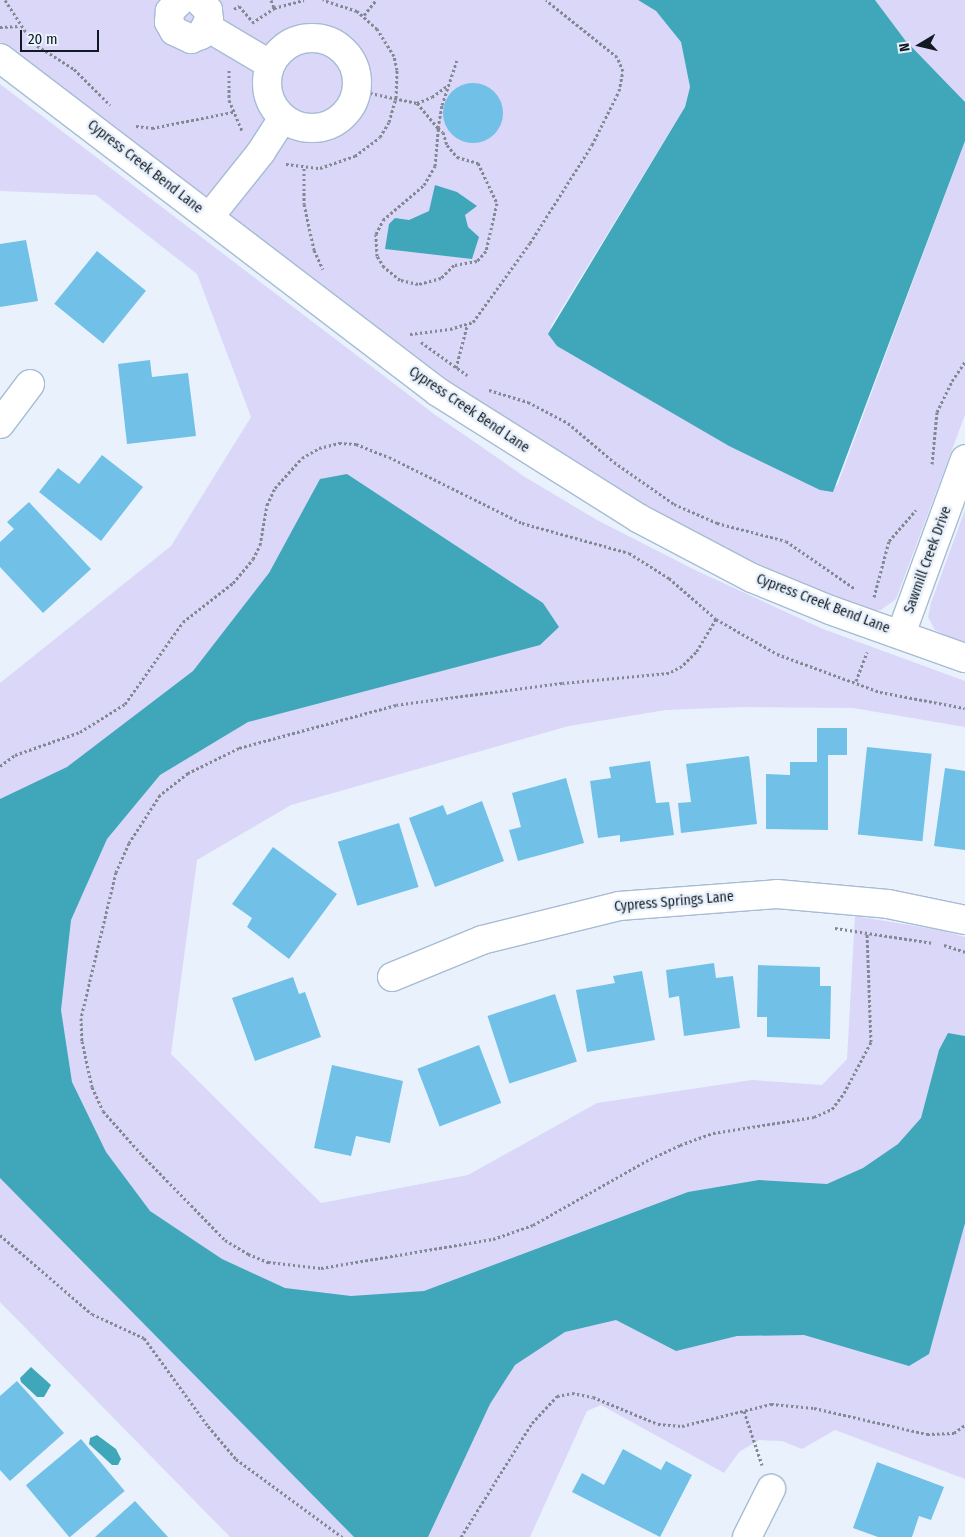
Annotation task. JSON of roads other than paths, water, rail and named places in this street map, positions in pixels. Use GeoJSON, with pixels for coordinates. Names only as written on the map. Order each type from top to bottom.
{"type":"FeatureCollection","features":[{"type":"Feature","properties":{"kind":"street"},"geometry":{"type":"LineString","coordinates":[[181,0],[170,11],[170,22],[174,31],[191,38],[201,35],[207,27],[208,10],[198,0]]}},
{"type":"Feature","properties":{"kind":"street"},"geometry":{"type":"LineString","coordinates":[[207,27],[271,65]]}},
{"type":"Feature","properties":{"kind":"street"},"geometry":{"type":"LineString","coordinates":[[310,38],[337,44],[357,68],[356,97],[337,122],[310,129],[283,118],[267,95],[271,65],[285,47],[310,38]]}},
{"type":"Feature","properties":{"kind":"street","name":"Cypress Creek Bend Lane"},"geometry":{"type":"LineString","coordinates":[[0,58],[210,216],[438,392],[638,518],[752,578],[830,610],[965,658]]}},
{"type":"Feature","properties":{"kind":"street"},"geometry":{"type":"LineString","coordinates":[[210,216],[261,152],[283,118]]}},
{"type":"Feature","properties":{"kind":"street"},"geometry":{"type":"LineString","coordinates":[[0,424],[30,384]]}},
{"type":"Feature","properties":{"kind":"street","name":"Sawmill Creek Drive"},"geometry":{"type":"LineString","coordinates":[[901,634],[965,458]]}},
{"type":"Feature","properties":{"kind":"street","name":"Cypress Springs Lane"},"geometry":{"type":"LineString","coordinates":[[392,977],[482,940],[629,905],[787,895],[888,904],[965,920]]}},
{"type":"Feature","properties":{"kind":"street"},"geometry":{"type":"LineString","coordinates":[[747,1537],[772,1489]]}},
{"type":"Feature","properties":{"kind":"water"},"geometry":{"type":"Polygon","coordinates":[[[638,0],[875,0],[905,40],[965,102],[965,141],[833,492],[820,490],[729,446],[557,346],[548,334],[685,107],[690,87],[681,42],[656,11],[638,0]]]}},
{"type":"Feature","properties":{"kind":"water"},"geometry":{"type":"Polygon","coordinates":[[[435,185],[457,192],[477,206],[465,215],[468,227],[479,237],[472,259],[385,249],[389,224],[395,218],[409,220],[429,211],[435,185]]]}},
{"type":"Feature","properties":{"kind":"water"},"geometry":{"type":"Polygon","coordinates":[[[347,474],[543,603],[559,627],[540,645],[248,722],[160,775],[107,839],[71,920],[61,1010],[72,1082],[106,1152],[150,1211],[222,1259],[285,1288],[351,1296],[424,1291],[688,1192],[759,1180],[827,1184],[863,1168],[898,1144],[921,1118],[939,1050],[948,1033],[965,1036],[965,1223],[929,1354],[909,1366],[804,1335],[737,1336],[676,1351],[616,1320],[565,1332],[515,1365],[490,1404],[428,1537],[354,1537],[0,1178],[0,799],[67,767],[193,671],[269,573],[320,479],[347,474]]]}},
{"type":"Feature","properties":{"kind":"water"},"geometry":{"type":"Polygon","coordinates":[[[31,1367],[51,1385],[44,1397],[37,1397],[21,1382],[20,1378],[31,1367]]]}},
{"type":"Feature","properties":{"kind":"water"},"geometry":{"type":"Polygon","coordinates":[[[97,1435],[116,1449],[121,1459],[118,1465],[112,1465],[89,1444],[90,1438],[97,1435]]]}}]}
